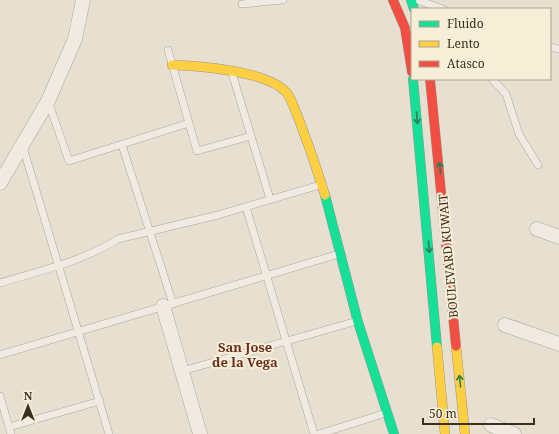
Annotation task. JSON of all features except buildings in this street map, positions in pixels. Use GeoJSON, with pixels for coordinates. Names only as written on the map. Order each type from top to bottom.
{"type":"FeatureCollection","features":[{"type":"Feature","properties":{"kind":"main road"},"geometry":{"type":"LineString","coordinates":[[393,0],[405,28],[411,66]]}},
{"type":"Feature","properties":{"kind":"main road"},"geometry":{"type":"LineString","coordinates":[[172,65],[208,67],[232,71],[268,82],[286,92],[304,132],[322,184],[358,321],[394,434]]}},
{"type":"Feature","properties":{"kind":"main road","name":"BOULEVARD KUWAIT"},"geometry":{"type":"LineString","coordinates":[[413,80],[445,434]]}},
{"type":"Feature","properties":{"kind":"main road","name":"BOULEVARD KUWAIT"},"geometry":{"type":"LineString","coordinates":[[430,80],[465,434]]}},
{"type":"Feature","properties":{"kind":"street"},"geometry":{"type":"LineString","coordinates":[[0,183],[48,101],[75,39],[83,0]]}},
{"type":"Feature","properties":{"kind":"street"},"geometry":{"type":"LineString","coordinates":[[537,229],[559,237]]}},
{"type":"Feature","properties":{"kind":"street"},"geometry":{"type":"LineString","coordinates":[[168,305],[182,372],[200,434]]}},
{"type":"Feature","properties":{"kind":"street"},"geometry":{"type":"LineString","coordinates":[[505,325],[559,344]]}},
{"type":"Feature","properties":{"kind":"street"},"geometry":{"type":"LineString","coordinates":[[490,424],[514,434]]}},
{"type":"Feature","properties":{"kind":"lane"},"geometry":{"type":"LineString","coordinates":[[242,4],[283,0]]}},
{"type":"Feature","properties":{"kind":"lane"},"geometry":{"type":"LineString","coordinates":[[417,0],[440,8]]}},
{"type":"Feature","properties":{"kind":"lane"},"geometry":{"type":"LineString","coordinates":[[168,50],[197,151],[251,136]]}},
{"type":"Feature","properties":{"kind":"lane"},"geometry":{"type":"LineString","coordinates":[[232,71],[270,199]]}},
{"type":"Feature","properties":{"kind":"lane"},"geometry":{"type":"LineString","coordinates":[[493,80],[506,94],[519,134],[538,165]]}},
{"type":"Feature","properties":{"kind":"lane"},"geometry":{"type":"LineString","coordinates":[[48,101],[69,161],[190,124]]}},
{"type":"Feature","properties":{"kind":"lane"},"geometry":{"type":"LineString","coordinates":[[122,145],[150,231],[168,305]]}},
{"type":"Feature","properties":{"kind":"lane"},"geometry":{"type":"LineString","coordinates":[[22,146],[57,266],[80,332],[109,434]]}},
{"type":"Feature","properties":{"kind":"lane"},"geometry":{"type":"LineString","coordinates":[[0,283],[57,266],[107,246],[118,239],[246,207],[322,184]]}},
{"type":"Feature","properties":{"kind":"lane"},"geometry":{"type":"LineString","coordinates":[[246,207],[268,275],[286,342],[314,434]]}},
{"type":"Feature","properties":{"kind":"lane"},"geometry":{"type":"LineString","coordinates":[[0,355],[341,253]]}},
{"type":"Feature","properties":{"kind":"lane"},"geometry":{"type":"LineString","coordinates":[[182,372],[358,321]]}},
{"type":"Feature","properties":{"kind":"lane"},"geometry":{"type":"LineString","coordinates":[[0,396],[10,431],[100,401]]}},
{"type":"Feature","properties":{"kind":"lane"},"geometry":{"type":"LineString","coordinates":[[319,434],[387,412]]}},
{"type":"Feature","properties":{"kind":"traffic: fast"},"geometry":{"type":"LineString","coordinates":[[411,0],[414,8]]}},
{"type":"Feature","properties":{"kind":"traffic: fast"},"geometry":{"type":"LineString","coordinates":[[413,80],[437,347]]}},
{"type":"Feature","properties":{"kind":"traffic: fast"},"geometry":{"type":"LineString","coordinates":[[325,195],[358,322],[394,434]]}},
{"type":"Feature","properties":{"kind":"traffic: slow"},"geometry":{"type":"LineString","coordinates":[[172,65],[215,68],[249,74],[277,85],[286,92],[302,127],[325,195]]}},
{"type":"Feature","properties":{"kind":"traffic: slow"},"geometry":{"type":"LineString","coordinates":[[456,346],[465,434]]}},
{"type":"Feature","properties":{"kind":"traffic: slow"},"geometry":{"type":"LineString","coordinates":[[437,347],[445,434]]}},
{"type":"Feature","properties":{"kind":"traffic: jam"},"geometry":{"type":"LineString","coordinates":[[393,0],[405,28],[411,66]]}},
{"type":"Feature","properties":{"kind":"traffic: jam"},"geometry":{"type":"LineString","coordinates":[[430,80],[456,346]]}},
{"type":"Feature","properties":{"kind":"district","name":"San Jose de la Vega"},"geometry":{"type":"Point","coordinates":[245,354]}}]}
